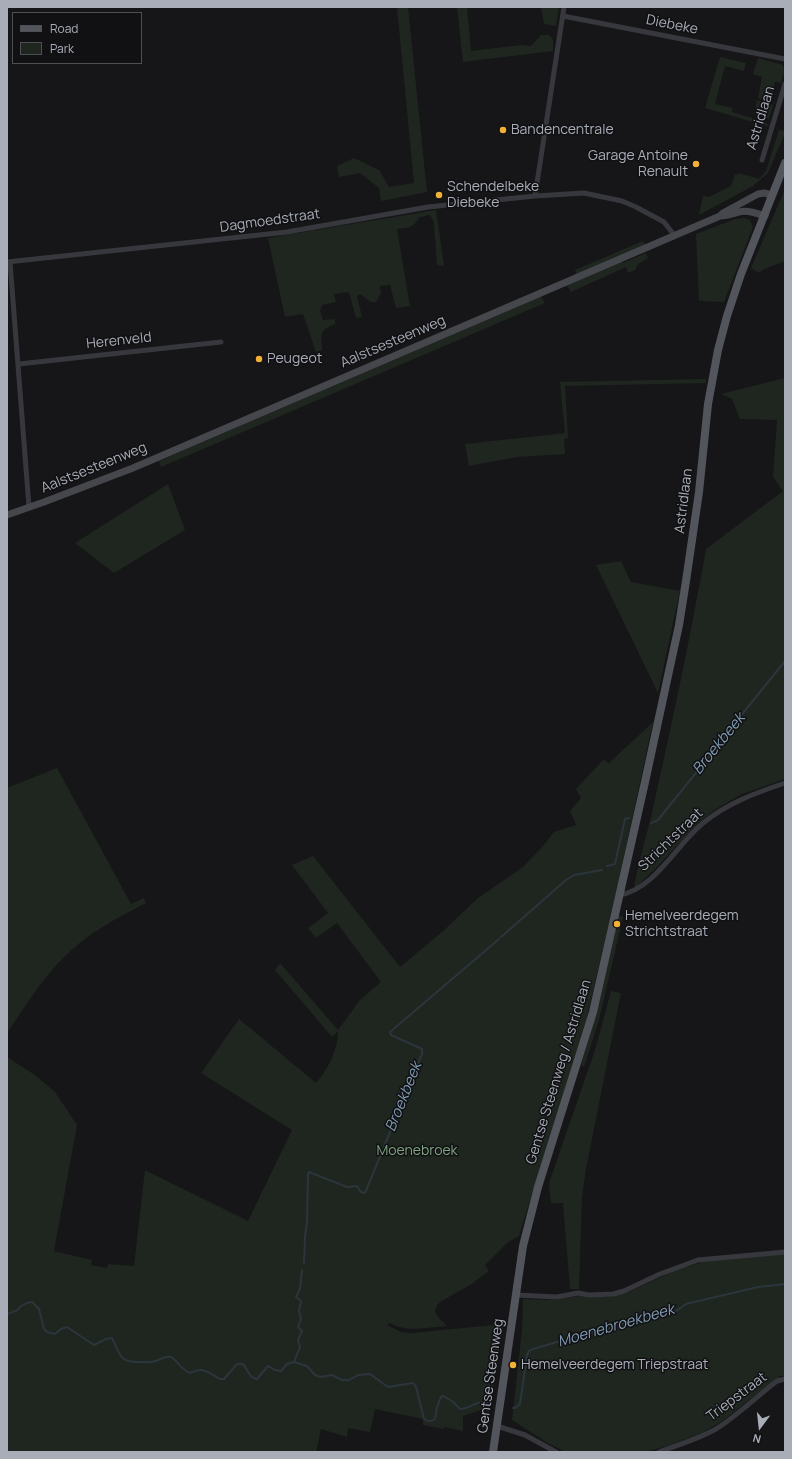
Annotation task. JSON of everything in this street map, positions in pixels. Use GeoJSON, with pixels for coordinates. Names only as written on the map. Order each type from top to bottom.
{"type":"FeatureCollection","features":[{"type":"Feature","properties":{"kind":"main road","name":"Astridlaan"},"geometry":{"type":"LineString","coordinates":[[630,848],[678,625],[686,581],[697,506],[708,404],[716,357],[727,316],[785,163]]}},
{"type":"Feature","properties":{"kind":"main road","name":"Aalstsesteenweg"},"geometry":{"type":"LineString","coordinates":[[7,515],[133,468],[720,216],[758,194],[764,193],[772,196]]}},
{"type":"Feature","properties":{"kind":"main road","name":"Aalstsesteenweg"},"geometry":{"type":"LineString","coordinates":[[720,216],[738,212],[750,212],[765,216]]}},
{"type":"Feature","properties":{"kind":"main road","name":"Gentse Steenweg / Astridlaan"},"geometry":{"type":"LineString","coordinates":[[515,1304],[523,1246],[528,1224],[538,1187],[593,1012],[630,848]]}},
{"type":"Feature","properties":{"kind":"main road","name":"Gentse Steenweg"},"geometry":{"type":"LineString","coordinates":[[493,1452],[515,1304]]}},
{"type":"Feature","properties":{"kind":"street"},"geometry":{"type":"LineString","coordinates":[[535,196],[564,7]]}},
{"type":"Feature","properties":{"kind":"street","name":"Diebeke"},"geometry":{"type":"LineString","coordinates":[[563,16],[785,59]]}},
{"type":"Feature","properties":{"kind":"street","name":"Astridlaan"},"geometry":{"type":"LineString","coordinates":[[762,160],[785,84]]}},
{"type":"Feature","properties":{"kind":"street","name":"Dagmoedstraat"},"geometry":{"type":"LineString","coordinates":[[8,262],[287,232],[428,207],[535,196],[584,193],[622,201],[664,222],[674,236]]}},
{"type":"Feature","properties":{"kind":"street"},"geometry":{"type":"LineString","coordinates":[[8,262],[19,364],[29,507]]}},
{"type":"Feature","properties":{"kind":"street","name":"Herenveld"},"geometry":{"type":"LineString","coordinates":[[19,364],[221,342]]}},
{"type":"Feature","properties":{"kind":"street","name":"Strichtstraat"},"geometry":{"type":"LineString","coordinates":[[619,895],[631,892],[652,877],[693,832],[714,814],[744,797],[785,783]]}},
{"type":"Feature","properties":{"kind":"street"},"geometry":{"type":"LineString","coordinates":[[516,1295],[557,1297],[578,1293],[589,1295],[613,1294],[624,1291],[660,1274],[698,1260],[785,1252]]}},
{"type":"Feature","properties":{"kind":"street","name":"Triepstraat"},"geometry":{"type":"LineString","coordinates":[[658,1452],[684,1443],[715,1429],[777,1381],[785,1379]]}},
{"type":"Feature","properties":{"kind":"street"},"geometry":{"type":"LineString","coordinates":[[497,1426],[525,1436],[556,1452]]}},
{"type":"Feature","properties":{"kind":"green space"},"geometry":{"type":"Polygon","coordinates":[[[397,7],[408,7],[427,192],[381,201],[379,188],[360,173],[339,177],[337,166],[354,158],[379,170],[389,187],[414,183],[397,7]]]}},
{"type":"Feature","properties":{"kind":"green space"},"geometry":{"type":"Polygon","coordinates":[[[457,7],[467,7],[471,51],[521,45],[531,46],[541,35],[549,35],[553,40],[553,51],[463,62],[457,7]]]}},
{"type":"Feature","properties":{"kind":"green space"},"geometry":{"type":"Polygon","coordinates":[[[541,7],[559,7],[556,26],[544,24],[541,7]]]}},
{"type":"Feature","properties":{"kind":"green space"},"geometry":{"type":"Polygon","coordinates":[[[720,57],[746,63],[744,71],[725,66],[715,104],[733,108],[732,112],[765,122],[770,127],[705,108],[720,57]]]}},
{"type":"Feature","properties":{"kind":"green space"},"geometry":{"type":"Polygon","coordinates":[[[758,58],[783,65],[784,72],[781,83],[775,82],[770,102],[758,98],[762,77],[753,74],[758,58]]]}},
{"type":"Feature","properties":{"kind":"green space"},"geometry":{"type":"Polygon","coordinates":[[[757,100],[773,105],[769,119],[754,114],[757,100]]]}},
{"type":"Feature","properties":{"kind":"green space"},"geometry":{"type":"Polygon","coordinates":[[[779,130],[785,131],[785,133],[768,173],[753,186],[699,215],[703,196],[709,197],[731,186],[735,174],[739,175],[739,173],[759,179],[766,171],[779,130]]]}},
{"type":"Feature","properties":{"kind":"green space"},"geometry":{"type":"Polygon","coordinates":[[[785,189],[785,261],[762,270],[760,273],[751,268],[785,189]]]}},
{"type":"Feature","properties":{"kind":"green space"},"geometry":{"type":"Polygon","coordinates":[[[436,210],[444,266],[437,265],[434,223],[430,215],[420,217],[415,224],[410,227],[397,229],[410,306],[396,308],[390,285],[380,286],[381,293],[376,302],[371,302],[360,294],[357,296],[362,317],[356,318],[349,292],[334,294],[336,302],[322,305],[320,311],[323,320],[335,319],[335,324],[323,331],[322,350],[316,352],[303,314],[285,317],[268,238],[436,210]]]}},
{"type":"Feature","properties":{"kind":"green space"},"geometry":{"type":"Polygon","coordinates":[[[744,218],[750,220],[753,227],[724,302],[699,301],[696,234],[735,219],[744,218]]]}},
{"type":"Feature","properties":{"kind":"green space"},"geometry":{"type":"Polygon","coordinates":[[[643,241],[646,246],[620,256],[623,263],[646,253],[648,258],[638,264],[635,270],[628,273],[626,267],[571,292],[567,285],[579,280],[575,270],[643,241]]]}},
{"type":"Feature","properties":{"kind":"green space"},"geometry":{"type":"Polygon","coordinates":[[[541,296],[545,303],[161,467],[159,461],[541,296]]]}},
{"type":"Feature","properties":{"kind":"green space"},"geometry":{"type":"Polygon","coordinates":[[[785,378],[785,779],[742,794],[716,809],[698,823],[636,887],[634,885],[673,717],[706,549],[783,491],[773,477],[777,420],[740,419],[732,399],[721,394],[785,378]]]}},
{"type":"Feature","properties":{"kind":"green space"},"geometry":{"type":"Polygon","coordinates":[[[706,379],[706,383],[565,386],[568,438],[564,439],[565,454],[517,457],[469,466],[465,444],[565,433],[560,382],[706,379]]]}},
{"type":"Feature","properties":{"kind":"green space"},"geometry":{"type":"Polygon","coordinates":[[[168,484],[185,530],[114,573],[75,543],[168,484]]]}},
{"type":"Feature","properties":{"kind":"green space"},"geometry":{"type":"Polygon","coordinates":[[[621,561],[631,582],[680,591],[658,693],[596,565],[621,561]]]}},
{"type":"Feature","properties":{"kind":"green space","name":"Moenebroek"},"geometry":{"type":"Polygon","coordinates":[[[653,722],[614,902],[586,1021],[519,1236],[508,1242],[485,1265],[489,1271],[470,1285],[440,1302],[436,1307],[435,1312],[447,1326],[410,1329],[390,1323],[387,1325],[401,1332],[412,1333],[504,1324],[488,1417],[487,1408],[463,1416],[463,1431],[445,1427],[444,1429],[423,1425],[423,1419],[375,1409],[370,1432],[348,1428],[347,1437],[321,1429],[316,1452],[7,1452],[7,1057],[35,1075],[55,1092],[77,1125],[54,1251],[92,1260],[91,1265],[107,1268],[108,1264],[134,1266],[145,1170],[248,1221],[292,1130],[201,1073],[239,1019],[316,1083],[320,1078],[332,1059],[338,1038],[338,1031],[332,1037],[275,970],[280,963],[338,1030],[360,1000],[381,982],[337,923],[316,938],[308,928],[328,913],[292,865],[313,856],[400,967],[442,932],[478,898],[523,867],[554,832],[576,825],[570,811],[581,798],[576,789],[603,760],[609,763],[653,722]]]}},
{"type":"Feature","properties":{"kind":"green space"},"geometry":{"type":"Polygon","coordinates":[[[57,768],[131,904],[144,898],[146,903],[114,920],[73,948],[41,984],[7,1033],[7,788],[57,768]]]}},
{"type":"Feature","properties":{"kind":"green space"},"geometry":{"type":"Polygon","coordinates":[[[618,915],[623,917],[599,1020],[584,1067],[581,1065],[590,1035],[618,915]]]}},
{"type":"Feature","properties":{"kind":"green space"},"geometry":{"type":"Polygon","coordinates":[[[611,991],[621,993],[586,1169],[582,1197],[579,1289],[570,1289],[563,1203],[551,1203],[549,1183],[595,1050],[611,991]]]}},
{"type":"Feature","properties":{"kind":"green space"},"geometry":{"type":"Polygon","coordinates":[[[785,1254],[785,1376],[780,1376],[721,1422],[701,1433],[668,1446],[644,1452],[565,1452],[546,1442],[512,1420],[522,1330],[523,1299],[555,1300],[579,1296],[608,1297],[629,1292],[676,1270],[703,1262],[785,1254]]]}},
{"type":"Feature","properties":{"kind":"waterway","name":"Broekbeek"},"geometry":{"type":"LineString","coordinates":[[651,823],[658,820],[718,747],[731,728],[785,661]]}},
{"type":"Feature","properties":{"kind":"waterway","name":"Broekbeek"},"geometry":{"type":"LineString","coordinates":[[607,866],[615,864],[625,819],[629,818]]}},
{"type":"Feature","properties":{"kind":"waterway","name":"Broekbeek"},"geometry":{"type":"LineString","coordinates":[[501,937],[566,880],[574,875],[602,870]]}},
{"type":"Feature","properties":{"kind":"waterway","name":"Broekbeek"},"geometry":{"type":"LineString","coordinates":[[304,1263],[309,1172],[347,1187],[357,1186],[361,1192],[365,1193],[422,1054],[422,1049],[391,1035],[390,1032],[499,939]]}},
{"type":"Feature","properties":{"kind":"waterway","name":"Broekbeek"},"geometry":{"type":"LineString","coordinates":[[294,1362],[300,1347],[298,1340],[302,1331],[298,1327],[301,1319],[299,1311],[301,1301],[296,1297],[300,1289],[302,1270]]}},
{"type":"Feature","properties":{"kind":"waterway","name":"Moenebroekbeek"},"geometry":{"type":"LineString","coordinates":[[513,1408],[520,1404],[527,1355],[529,1351],[533,1349],[610,1328],[657,1311],[673,1313],[686,1304],[758,1287],[785,1284]]}},
{"type":"Feature","properties":{"kind":"waterway","name":"Moenebroekbeek"},"geometry":{"type":"LineString","coordinates":[[7,1314],[16,1311],[25,1304],[32,1302],[39,1309],[44,1329],[47,1332],[55,1334],[61,1329],[67,1327],[94,1345],[106,1339],[112,1338],[121,1356],[128,1361],[150,1362],[165,1357],[171,1357],[187,1372],[190,1373],[202,1370],[220,1379],[224,1379],[237,1364],[243,1364],[250,1375],[257,1379],[268,1366],[275,1370],[281,1371],[287,1364],[294,1362],[307,1366],[315,1375],[320,1377],[332,1375],[342,1380],[349,1380],[358,1375],[370,1374],[388,1387],[413,1383],[416,1387],[424,1419],[428,1421],[435,1419],[437,1407],[441,1397],[443,1396],[452,1401],[460,1409],[464,1409],[481,1402],[491,1404]]}},
{"type":"Feature","properties":{"kind":"place","name":"Bandencentrale"},"geometry":{"type":"Point","coordinates":[503,130]}},
{"type":"Feature","properties":{"kind":"place","name":"Garage Antoine Renault"},"geometry":{"type":"Point","coordinates":[696,164]}},
{"type":"Feature","properties":{"kind":"place","name":"Schendelbeke Diebeke"},"geometry":{"type":"Point","coordinates":[439,195]}},
{"type":"Feature","properties":{"kind":"place","name":"Peugeot"},"geometry":{"type":"Point","coordinates":[259,359]}},
{"type":"Feature","properties":{"kind":"place","name":"Hemelveerdegem Strichtstraat"},"geometry":{"type":"Point","coordinates":[617,924]}},
{"type":"Feature","properties":{"kind":"place","name":"Hemelveerdegem Triepstraat"},"geometry":{"type":"Point","coordinates":[513,1365]}}]}
